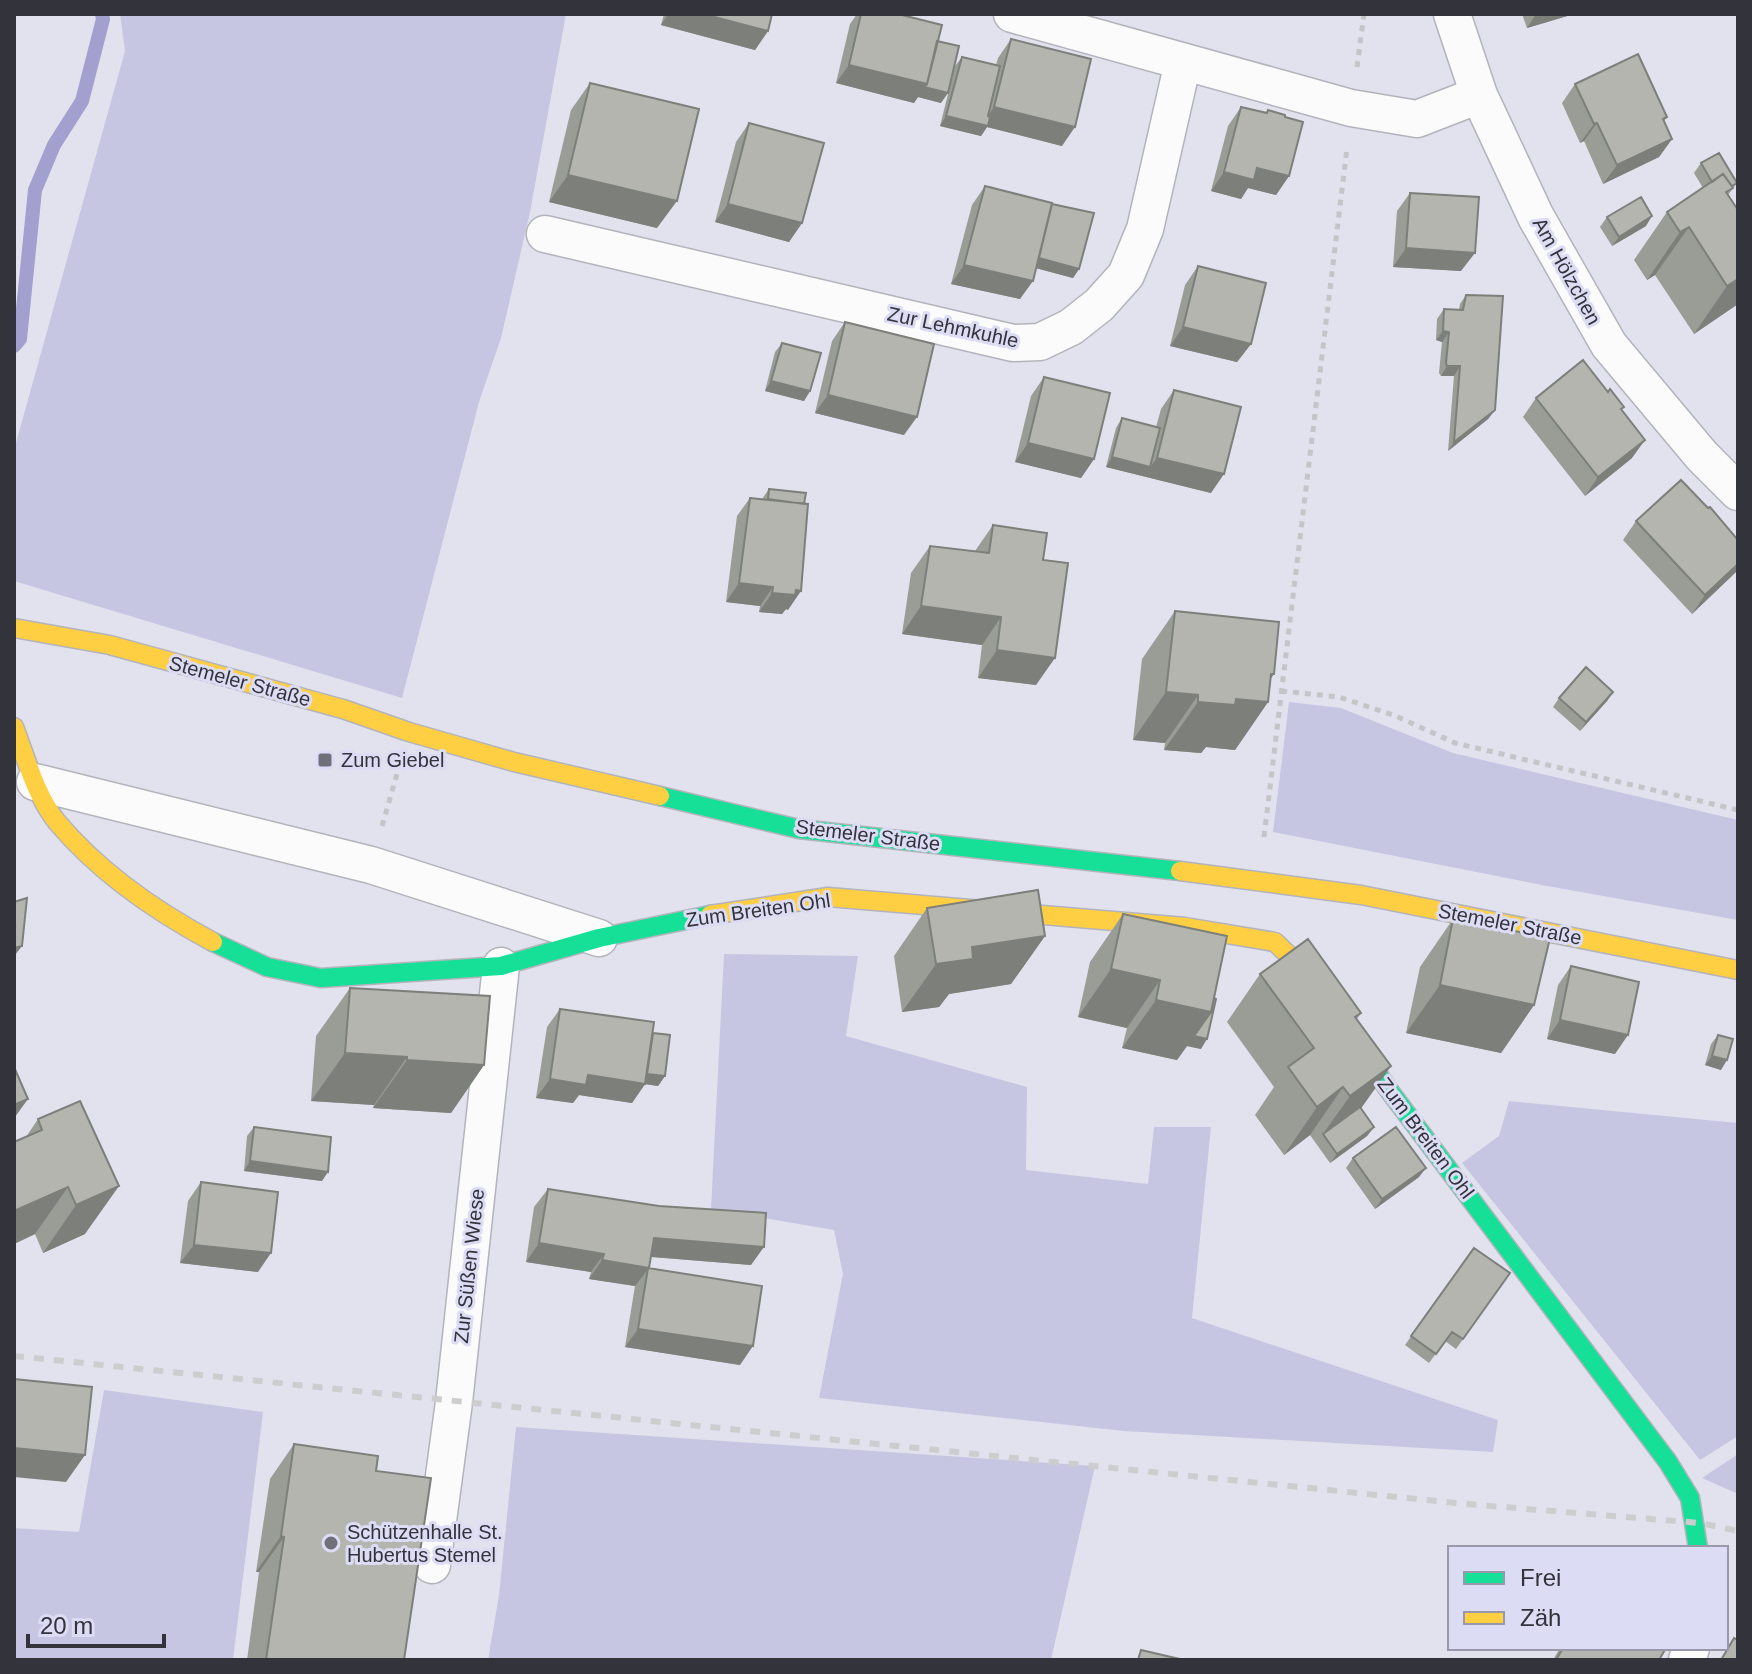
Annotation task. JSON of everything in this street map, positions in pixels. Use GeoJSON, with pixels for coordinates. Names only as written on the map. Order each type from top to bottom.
{"type":"FeatureCollection","features":[{"type":"Feature","properties":{"kind":"street"},"geometry":{"type":"LineString","coordinates":[[1012,14],[1351,108],[1417,119],[1479,95]]}},
{"type":"Feature","properties":{"kind":"street","name":"Am Hölzchen"},"geometry":{"type":"LineString","coordinates":[[1452,14],[1479,95],[1536,217],[1609,345],[1702,456],[1738,492]]}},
{"type":"Feature","properties":{"kind":"street","name":"Zur Lehmkuhle"},"geometry":{"type":"LineString","coordinates":[[545,234],[1013,343],[1040,342],[1071,327],[1099,305],[1126,275],[1145,229],[1183,62]]}},
{"type":"Feature","properties":{"kind":"street","name":"Stemeler Straße"},"geometry":{"type":"LineString","coordinates":[[14,628],[110,645],[343,709],[409,732],[514,762],[799,829],[1109,862],[1361,895],[1738,970]]}},
{"type":"Feature","properties":{"kind":"street","name":"Zum Breiten Ohl"},"geometry":{"type":"LineString","coordinates":[[14,727],[35,782],[56,821],[104,868],[171,920],[267,967],[321,978],[501,966],[599,938],[715,914],[828,897],[1185,927],[1275,942],[1308,974],[1391,1093],[1668,1462],[1690,1498],[1698,1546]]}},
{"type":"Feature","properties":{"kind":"street","name":"Zum Breiten Ohl"},"geometry":{"type":"LineString","coordinates":[[35,782],[371,865],[599,938]]}},
{"type":"Feature","properties":{"kind":"street","name":"Zur Süßen Wiese"},"geometry":{"type":"LineString","coordinates":[[432,1565],[454,1402],[501,966]]}},
{"type":"Feature","properties":{"kind":"path"},"geometry":{"type":"LineString","coordinates":[[1258,882],[1364,14]]}},
{"type":"Feature","properties":{"kind":"path"},"geometry":{"type":"LineString","coordinates":[[1281,691],[1339,697],[1396,716],[1455,743],[1738,810]]}},
{"type":"Feature","properties":{"kind":"path"},"geometry":{"type":"LineString","coordinates":[[371,865],[409,732]]}},
{"type":"Feature","properties":{"kind":"shaded area"},"geometry":{"type":"Polygon","coordinates":[[[120,14],[566,14],[530,212],[501,338],[479,402],[402,698],[14,581],[14,450],[125,51],[120,14]]]}},
{"type":"Feature","properties":{"kind":"shaded area"},"geometry":{"type":"Polygon","coordinates":[[[1289,702],[1341,708],[1453,753],[1738,820],[1738,920],[1273,832],[1289,702]]]}},
{"type":"Feature","properties":{"kind":"shaded area"},"geometry":{"type":"Polygon","coordinates":[[[724,954],[858,956],[846,1036],[1027,1087],[1026,1170],[1148,1184],[1154,1127],[1211,1127],[1192,1318],[1498,1420],[1493,1452],[1124,1431],[819,1398],[843,1274],[834,1230],[711,1209],[724,954]]]}},
{"type":"Feature","properties":{"kind":"shaded area"},"geometry":{"type":"Polygon","coordinates":[[[1509,1101],[1738,1123],[1738,1436],[1700,1460],[1462,1163],[1499,1136],[1509,1101]]]}},
{"type":"Feature","properties":{"kind":"shaded area"},"geometry":{"type":"Polygon","coordinates":[[[104,1390],[263,1412],[233,1660],[14,1660],[14,1528],[79,1532],[104,1390]]]}},
{"type":"Feature","properties":{"kind":"shaded area"},"geometry":{"type":"Polygon","coordinates":[[[516,1427],[1095,1466],[1051,1660],[488,1660],[499,1595],[516,1427]]]}},
{"type":"Feature","properties":{"kind":"shaded area"},"geometry":{"type":"Polygon","coordinates":[[[1738,1454],[1738,1494],[1702,1478],[1738,1454]]]}},
{"type":"Feature","properties":{"kind":"building"},"geometry":{"type":"Polygon","coordinates":[[[703,14],[772,14],[768,31],[703,14]]]}},
{"type":"Feature","properties":{"kind":"building"},"geometry":{"type":"Polygon","coordinates":[[[861,14],[898,14],[942,25],[927,84],[849,65],[861,14]]]}},
{"type":"Feature","properties":{"kind":"building"},"geometry":{"type":"Polygon","coordinates":[[[1011,39],[1091,59],[1075,127],[994,107],[1011,39]]]}},
{"type":"Feature","properties":{"kind":"building"},"geometry":{"type":"Polygon","coordinates":[[[937,41],[959,46],[948,93],[924,87],[937,41]]]}},
{"type":"Feature","properties":{"kind":"building"},"geometry":{"type":"Polygon","coordinates":[[[1638,54],[1667,117],[1663,119],[1672,139],[1617,165],[1575,84],[1638,54]]]}},
{"type":"Feature","properties":{"kind":"building"},"geometry":{"type":"Polygon","coordinates":[[[962,57],[1000,66],[988,126],[946,116],[962,57]]]}},
{"type":"Feature","properties":{"kind":"building"},"geometry":{"type":"Polygon","coordinates":[[[590,83],[699,109],[677,201],[568,175],[590,83]]]}},
{"type":"Feature","properties":{"kind":"building"},"geometry":{"type":"Polygon","coordinates":[[[1241,107],[1267,113],[1268,110],[1303,122],[1289,176],[1257,168],[1254,180],[1224,172],[1241,107]]]}},
{"type":"Feature","properties":{"kind":"building"},"geometry":{"type":"Polygon","coordinates":[[[749,123],[824,143],[802,223],[728,204],[749,123]]]}},
{"type":"Feature","properties":{"kind":"building"},"geometry":{"type":"Polygon","coordinates":[[[1719,153],[1737,183],[1732,186],[1723,174],[1712,182],[1701,163],[1719,153]]]}},
{"type":"Feature","properties":{"kind":"building"},"geometry":{"type":"Polygon","coordinates":[[[1723,174],[1733,188],[1726,192],[1738,210],[1738,279],[1727,286],[1689,227],[1680,232],[1667,212],[1723,174]]]}},
{"type":"Feature","properties":{"kind":"building"},"geometry":{"type":"Polygon","coordinates":[[[985,186],[1052,203],[1033,281],[964,265],[985,186]]]}},
{"type":"Feature","properties":{"kind":"building"},"geometry":{"type":"Polygon","coordinates":[[[1410,193],[1479,197],[1475,253],[1406,248],[1410,193]]]}},
{"type":"Feature","properties":{"kind":"building"},"geometry":{"type":"Polygon","coordinates":[[[1641,197],[1652,216],[1619,237],[1607,217],[1641,197]]]}},
{"type":"Feature","properties":{"kind":"building"},"geometry":{"type":"Polygon","coordinates":[[[1052,204],[1094,213],[1079,269],[1039,258],[1052,204]]]}},
{"type":"Feature","properties":{"kind":"building"},"geometry":{"type":"Polygon","coordinates":[[[1198,266],[1266,283],[1251,344],[1183,327],[1198,266]]]}},
{"type":"Feature","properties":{"kind":"building"},"geometry":{"type":"Polygon","coordinates":[[[1466,295],[1503,296],[1495,410],[1454,442],[1460,366],[1447,366],[1446,363],[1449,332],[1443,331],[1444,309],[1463,310],[1466,295]]]}},
{"type":"Feature","properties":{"kind":"building"},"geometry":{"type":"Polygon","coordinates":[[[845,322],[934,344],[917,417],[828,395],[845,322]]]}},
{"type":"Feature","properties":{"kind":"building"},"geometry":{"type":"Polygon","coordinates":[[[782,343],[821,353],[810,391],[771,381],[782,343]]]}},
{"type":"Feature","properties":{"kind":"building"},"geometry":{"type":"Polygon","coordinates":[[[1583,360],[1624,407],[1621,409],[1645,440],[1598,477],[1536,398],[1583,360]]]}},
{"type":"Feature","properties":{"kind":"building"},"geometry":{"type":"Polygon","coordinates":[[[1044,377],[1110,393],[1094,459],[1028,443],[1044,377]]]}},
{"type":"Feature","properties":{"kind":"building"},"geometry":{"type":"Polygon","coordinates":[[[1174,390],[1241,407],[1224,474],[1157,458],[1174,390]]]}},
{"type":"Feature","properties":{"kind":"building"},"geometry":{"type":"Polygon","coordinates":[[[1122,418],[1160,428],[1150,467],[1112,457],[1122,418]]]}},
{"type":"Feature","properties":{"kind":"building"},"geometry":{"type":"Polygon","coordinates":[[[1681,480],[1710,507],[1738,540],[1738,564],[1705,595],[1636,521],[1681,480]]]}},
{"type":"Feature","properties":{"kind":"building"},"geometry":{"type":"Polygon","coordinates":[[[769,489],[806,493],[804,504],[768,499],[769,489]]]}},
{"type":"Feature","properties":{"kind":"building"},"geometry":{"type":"Polygon","coordinates":[[[750,498],[808,504],[801,591],[796,590],[795,595],[772,593],[773,587],[739,583],[750,498]]]}},
{"type":"Feature","properties":{"kind":"building"},"geometry":{"type":"Polygon","coordinates":[[[993,525],[1047,533],[1043,560],[1068,563],[1055,658],[997,650],[1001,617],[921,606],[930,546],[989,553],[993,525]]]}},
{"type":"Feature","properties":{"kind":"building"},"geometry":{"type":"Polygon","coordinates":[[[1175,611],[1279,622],[1268,702],[1236,699],[1235,705],[1198,702],[1198,695],[1166,692],[1175,611]]]}},
{"type":"Feature","properties":{"kind":"building"},"geometry":{"type":"Polygon","coordinates":[[[1586,667],[1613,692],[1586,722],[1559,698],[1586,667]]]}},
{"type":"Feature","properties":{"kind":"building"},"geometry":{"type":"Polygon","coordinates":[[[1038,890],[1045,936],[972,947],[973,959],[936,964],[927,908],[1038,890]]]}},
{"type":"Feature","properties":{"kind":"building"},"geometry":{"type":"Polygon","coordinates":[[[27,898],[22,946],[14,948],[14,902],[27,898]]]}},
{"type":"Feature","properties":{"kind":"building"},"geometry":{"type":"Polygon","coordinates":[[[1123,914],[1227,936],[1211,1012],[1156,1000],[1160,980],[1111,969],[1123,914]]]}},
{"type":"Feature","properties":{"kind":"building"},"geometry":{"type":"Polygon","coordinates":[[[1453,919],[1550,938],[1534,1005],[1440,985],[1453,919]]]}},
{"type":"Feature","properties":{"kind":"building"},"geometry":{"type":"Polygon","coordinates":[[[1308,939],[1361,1013],[1355,1017],[1391,1066],[1350,1096],[1343,1087],[1317,1107],[1288,1067],[1314,1048],[1260,974],[1308,939]]]}},
{"type":"Feature","properties":{"kind":"building"},"geometry":{"type":"Polygon","coordinates":[[[1571,966],[1639,982],[1628,1035],[1560,1020],[1571,966]]]}},
{"type":"Feature","properties":{"kind":"building"},"geometry":{"type":"Polygon","coordinates":[[[350,988],[490,996],[484,1065],[345,1053],[350,988]]]}},
{"type":"Feature","properties":{"kind":"building"},"geometry":{"type":"Polygon","coordinates":[[[1214,998],[1207,1039],[1194,1036],[1211,1012],[1214,998]]]}},
{"type":"Feature","properties":{"kind":"building"},"geometry":{"type":"Polygon","coordinates":[[[560,1009],[654,1022],[645,1084],[588,1075],[586,1085],[550,1079],[560,1009]]]}},
{"type":"Feature","properties":{"kind":"building"},"geometry":{"type":"Polygon","coordinates":[[[653,1033],[670,1035],[665,1076],[647,1074],[653,1033]]]}},
{"type":"Feature","properties":{"kind":"building"},"geometry":{"type":"Polygon","coordinates":[[[1718,1035],[1733,1039],[1727,1060],[1712,1056],[1718,1035]]]}},
{"type":"Feature","properties":{"kind":"building"},"geometry":{"type":"Polygon","coordinates":[[[14,1067],[28,1099],[14,1105],[14,1067]]]}},
{"type":"Feature","properties":{"kind":"building"},"geometry":{"type":"Polygon","coordinates":[[[80,1101],[119,1186],[76,1205],[68,1187],[14,1211],[14,1142],[42,1130],[38,1119],[80,1101]]]}},
{"type":"Feature","properties":{"kind":"building"},"geometry":{"type":"Polygon","coordinates":[[[1360,1107],[1374,1127],[1337,1154],[1323,1134],[1360,1107]]]}},
{"type":"Feature","properties":{"kind":"building"},"geometry":{"type":"Polygon","coordinates":[[[254,1127],[331,1137],[328,1172],[250,1161],[254,1127]]]}},
{"type":"Feature","properties":{"kind":"building"},"geometry":{"type":"Polygon","coordinates":[[[1396,1127],[1426,1168],[1382,1199],[1353,1158],[1396,1127]]]}},
{"type":"Feature","properties":{"kind":"building"},"geometry":{"type":"Polygon","coordinates":[[[201,1182],[278,1192],[271,1253],[194,1245],[201,1182]]]}},
{"type":"Feature","properties":{"kind":"building"},"geometry":{"type":"Polygon","coordinates":[[[548,1189],[659,1206],[766,1213],[764,1247],[654,1238],[649,1268],[602,1260],[604,1254],[539,1243],[548,1189]]]}},
{"type":"Feature","properties":{"kind":"building"},"geometry":{"type":"Polygon","coordinates":[[[1474,1248],[1510,1273],[1463,1339],[1452,1332],[1436,1354],[1411,1336],[1474,1248]]]}},
{"type":"Feature","properties":{"kind":"building"},"geometry":{"type":"Polygon","coordinates":[[[648,1268],[762,1286],[753,1346],[638,1329],[648,1268]]]}},
{"type":"Feature","properties":{"kind":"building"},"geometry":{"type":"Polygon","coordinates":[[[14,1379],[92,1387],[85,1455],[14,1448],[14,1379]]]}},
{"type":"Feature","properties":{"kind":"building","name":"Schützenhalle St. Hubertus Stemel"},"geometry":{"type":"Polygon","coordinates":[[[294,1444],[378,1456],[376,1471],[431,1478],[404,1660],[266,1660],[294,1444]]]}},
{"type":"Feature","properties":{"kind":"building"},"geometry":{"type":"Polygon","coordinates":[[[1734,1638],[1738,1640],[1738,1660],[1721,1660],[1734,1638]]]}},
{"type":"Feature","properties":{"kind":"building"},"geometry":{"type":"Polygon","coordinates":[[[1141,1650],[1184,1660],[1138,1660],[1141,1650]]]}},
{"type":"Feature","properties":{"kind":"building"},"geometry":{"type":"Polygon","coordinates":[[[1562,1650],[1665,1650],[1659,1660],[1556,1660],[1562,1650]]]}},
{"type":"Feature","properties":{"kind":"waterway"},"geometry":{"type":"LineString","coordinates":[[14,346],[20,339],[35,190],[54,145],[82,101],[102,14]]}},
{"type":"Feature","properties":{"kind":"railway"},"geometry":{"type":"LineString","coordinates":[[14,1356],[1466,1504],[1700,1523],[1738,1531]]}},
{"type":"Feature","properties":{"kind":"traffic: fast"},"geometry":{"type":"LineString","coordinates":[[660,796],[799,829],[1180,871]]}},
{"type":"Feature","properties":{"kind":"traffic: fast"},"geometry":{"type":"LineString","coordinates":[[213,942],[267,967],[321,978],[501,966],[599,938],[710,915]]}},
{"type":"Feature","properties":{"kind":"traffic: fast"},"geometry":{"type":"LineString","coordinates":[[1342,1023],[1668,1462],[1690,1498],[1698,1546]]}},
{"type":"Feature","properties":{"kind":"traffic: slow"},"geometry":{"type":"LineString","coordinates":[[14,628],[110,645],[343,709],[409,732],[514,762],[660,796]]}},
{"type":"Feature","properties":{"kind":"traffic: slow"},"geometry":{"type":"LineString","coordinates":[[14,727],[43,801],[73,840],[130,890],[213,942]]}},
{"type":"Feature","properties":{"kind":"traffic: slow"},"geometry":{"type":"LineString","coordinates":[[1180,871],[1361,895],[1738,970]]}},
{"type":"Feature","properties":{"kind":"traffic: slow"},"geometry":{"type":"LineString","coordinates":[[710,915],[828,897],[1185,927],[1275,942],[1308,974],[1342,1023]]}},
{"type":"Feature","properties":{"kind":"place","name":"Zum Giebel"},"geometry":{"type":"Point","coordinates":[325,760]}},
{"type":"Feature","properties":{"kind":"place","name":"Schützenhalle St. Hubertus Stemel"},"geometry":{"type":"Point","coordinates":[331,1543]}}]}
